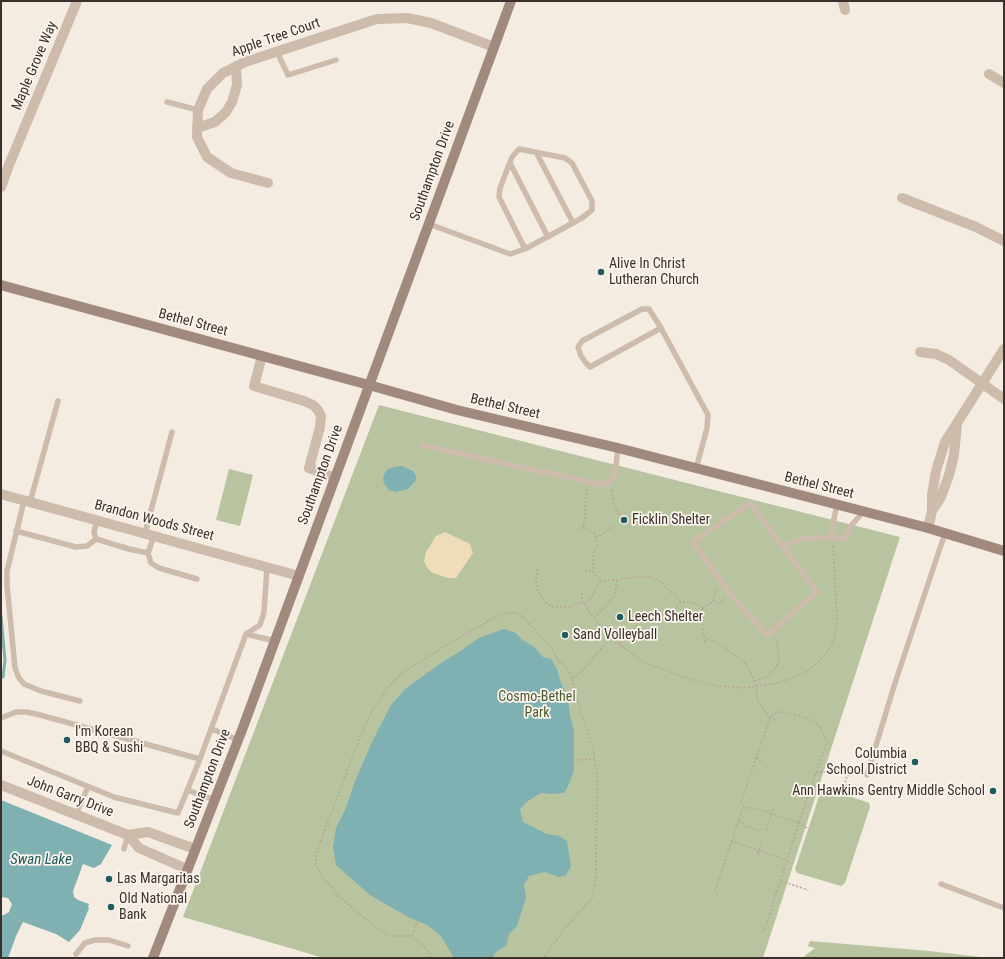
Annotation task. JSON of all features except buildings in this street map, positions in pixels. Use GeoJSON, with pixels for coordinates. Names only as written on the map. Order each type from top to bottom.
{"type":"FeatureCollection","features":[{"type":"Feature","properties":{"kind":"street","name":"Maple Grove Way"},"geometry":{"type":"LineString","coordinates":[[1,187],[77,1]]}},
{"type":"Feature","properties":{"kind":"street","name":"Southampton Drive"},"geometry":{"type":"LineString","coordinates":[[154,958],[275,641],[511,1]]}},
{"type":"Feature","properties":{"kind":"street","name":"Apple Tree Court"},"geometry":{"type":"LineString","coordinates":[[268,183],[231,173],[207,157],[197,137],[198,110],[207,89],[223,73],[245,62],[377,19],[407,18],[431,24],[494,47]]}},
{"type":"Feature","properties":{"kind":"street"},"geometry":{"type":"LineString","coordinates":[[197,128],[215,122],[226,112],[232,102],[237,85],[236,66]]}},
{"type":"Feature","properties":{"kind":"street"},"geometry":{"type":"LineString","coordinates":[[989,74],[1004,83]]}},
{"type":"Feature","properties":{"kind":"street"},"geometry":{"type":"LineString","coordinates":[[902,198],[976,227],[1004,241]]}},
{"type":"Feature","properties":{"kind":"street","name":"Bethel Street"},"geometry":{"type":"LineString","coordinates":[[1,285],[457,410],[618,448],[928,528],[1004,551]]}},
{"type":"Feature","properties":{"kind":"street"},"geometry":{"type":"LineString","coordinates":[[928,528],[932,511],[932,494],[939,458],[945,442],[1004,349]]}},
{"type":"Feature","properties":{"kind":"street"},"geometry":{"type":"LineString","coordinates":[[920,352],[936,354],[950,360],[1004,399]]}},
{"type":"Feature","properties":{"kind":"street"},"geometry":{"type":"LineString","coordinates":[[262,356],[254,386],[304,401],[318,410],[321,416],[320,427],[308,468],[335,478]]}},
{"type":"Feature","properties":{"kind":"street","name":"Brandon Woods Street"},"geometry":{"type":"LineString","coordinates":[[1,494],[299,576]]}},
{"type":"Feature","properties":{"kind":"street","name":"John Garry Drive"},"geometry":{"type":"LineString","coordinates":[[1,785],[128,835],[139,848],[187,869]]}},
{"type":"Feature","properties":{"kind":"street"},"geometry":{"type":"LineString","coordinates":[[128,835],[148,832],[195,849]]}},
{"type":"Feature","properties":{"kind":"lane"},"geometry":{"type":"LineString","coordinates":[[277,52],[288,75],[336,60]]}},
{"type":"Feature","properties":{"kind":"lane"},"geometry":{"type":"LineString","coordinates":[[167,102],[198,110]]}},
{"type":"Feature","properties":{"kind":"lane"},"geometry":{"type":"LineString","coordinates":[[429,224],[510,254],[525,249],[573,223],[592,210],[592,201],[589,195],[572,163],[565,158],[519,149],[512,156],[500,188],[500,197],[525,249]]}},
{"type":"Feature","properties":{"kind":"lane"},"geometry":{"type":"LineString","coordinates":[[536,152],[573,223]]}},
{"type":"Feature","properties":{"kind":"lane"},"geometry":{"type":"LineString","coordinates":[[510,162],[548,236]]}},
{"type":"Feature","properties":{"kind":"lane"},"geometry":{"type":"LineString","coordinates":[[661,328],[590,367],[581,356],[578,347],[582,341],[642,308],[649,309],[661,328],[708,415],[707,428],[696,469]]}},
{"type":"Feature","properties":{"kind":"lane"},"geometry":{"type":"LineString","coordinates":[[58,401],[27,502],[16,531],[7,571],[7,584],[15,668],[19,678],[24,684],[42,691],[80,701]]}},
{"type":"Feature","properties":{"kind":"lane"},"geometry":{"type":"LineString","coordinates":[[172,432],[149,535],[148,552],[151,563],[158,568],[197,579]]}},
{"type":"Feature","properties":{"kind":"lane"},"geometry":{"type":"LineString","coordinates":[[421,445],[598,484],[609,483],[615,474],[618,448]]}},
{"type":"Feature","properties":{"kind":"lane"},"geometry":{"type":"LineString","coordinates":[[750,503],[782,547],[817,592],[767,635],[731,595],[693,542],[750,503]]}},
{"type":"Feature","properties":{"kind":"lane"},"geometry":{"type":"LineString","coordinates":[[832,537],[837,505]]}},
{"type":"Feature","properties":{"kind":"lane"},"geometry":{"type":"LineString","coordinates":[[782,547],[801,539],[832,537],[845,538],[850,526],[863,512]]}},
{"type":"Feature","properties":{"kind":"lane"},"geometry":{"type":"LineString","coordinates":[[96,540],[94,532],[97,520]]}},
{"type":"Feature","properties":{"kind":"lane"},"geometry":{"type":"LineString","coordinates":[[16,531],[76,547],[87,546],[96,540],[129,549],[148,552]]}},
{"type":"Feature","properties":{"kind":"lane"},"geometry":{"type":"LineString","coordinates":[[867,775],[895,683],[945,533]]}},
{"type":"Feature","properties":{"kind":"lane"},"geometry":{"type":"LineString","coordinates":[[1,751],[88,788],[114,797],[178,813],[212,729],[246,634],[260,625],[264,612],[267,567]]}},
{"type":"Feature","properties":{"kind":"lane"},"geometry":{"type":"LineString","coordinates":[[246,634],[275,641]]}},
{"type":"Feature","properties":{"kind":"lane"},"geometry":{"type":"LineString","coordinates":[[1,718],[16,712],[27,712],[200,758]]}},
{"type":"Feature","properties":{"kind":"lane"},"geometry":{"type":"LineString","coordinates":[[212,729],[238,740]]}},
{"type":"Feature","properties":{"kind":"lane"},"geometry":{"type":"LineString","coordinates":[[76,814],[88,788]]}},
{"type":"Feature","properties":{"kind":"lane"},"geometry":{"type":"LineString","coordinates":[[187,790],[215,800]]}},
{"type":"Feature","properties":{"kind":"lane"},"geometry":{"type":"LineString","coordinates":[[124,850],[128,835]]}},
{"type":"Feature","properties":{"kind":"lane"},"geometry":{"type":"LineString","coordinates":[[941,884],[1004,908]]}},
{"type":"Feature","properties":{"kind":"lane"},"geometry":{"type":"LineString","coordinates":[[76,954],[85,943],[95,940],[109,940],[128,946]]}},
{"type":"Feature","properties":{"kind":"path"},"geometry":{"type":"LineString","coordinates":[[580,529],[583,527],[588,482]]}},
{"type":"Feature","properties":{"kind":"path"},"geometry":{"type":"LineString","coordinates":[[609,483],[614,505],[620,516]]}},
{"type":"Feature","properties":{"kind":"path"},"geometry":{"type":"LineString","coordinates":[[596,538],[615,525]]}},
{"type":"Feature","properties":{"kind":"path"},"geometry":{"type":"LineString","coordinates":[[583,527],[594,533],[596,538],[597,544],[593,556],[593,572],[600,581]]}},
{"type":"Feature","properties":{"kind":"path"},"geometry":{"type":"LineString","coordinates":[[586,604],[589,612],[610,637],[645,663],[693,680],[718,686],[755,687],[790,679],[805,673],[819,662],[829,650],[835,636],[837,620],[832,537]]}},
{"type":"Feature","properties":{"kind":"path"},"geometry":{"type":"LineString","coordinates":[[537,569],[537,590],[546,603],[553,608],[586,604],[591,599],[600,581]]}},
{"type":"Feature","properties":{"kind":"path"},"geometry":{"type":"LineString","coordinates":[[585,570],[593,572]]}},
{"type":"Feature","properties":{"kind":"path"},"geometry":{"type":"LineString","coordinates":[[600,581],[633,577],[650,577],[661,582],[672,590],[681,602]]}},
{"type":"Feature","properties":{"kind":"path"},"geometry":{"type":"LineString","coordinates":[[594,618],[614,597],[617,580]]}},
{"type":"Feature","properties":{"kind":"path"},"geometry":{"type":"LineString","coordinates":[[703,608],[713,601],[716,591],[724,585]]}},
{"type":"Feature","properties":{"kind":"path"},"geometry":{"type":"LineString","coordinates":[[582,592],[582,604]]}},
{"type":"Feature","properties":{"kind":"path"},"geometry":{"type":"LineString","coordinates":[[713,601],[720,603],[731,595]]}},
{"type":"Feature","properties":{"kind":"path"},"geometry":{"type":"LineString","coordinates":[[620,644],[640,622],[659,621],[667,618],[681,602],[689,602],[703,608]]}},
{"type":"Feature","properties":{"kind":"path"},"geometry":{"type":"LineString","coordinates":[[703,608],[702,624],[706,646]]}},
{"type":"Feature","properties":{"kind":"path"},"geometry":{"type":"LineString","coordinates":[[432,958],[424,946],[412,936],[388,936],[370,923],[339,896],[324,879],[316,865],[315,860],[320,842],[361,736],[377,703],[393,682],[405,671],[494,618],[512,612],[523,617],[548,644],[557,658],[567,668],[572,678],[580,713],[595,759],[597,774],[597,856],[592,898],[566,927],[543,958]]}},
{"type":"Feature","properties":{"kind":"path"},"geometry":{"type":"LineString","coordinates":[[754,681],[770,675],[777,665],[779,658],[773,629]]}},
{"type":"Feature","properties":{"kind":"path"},"geometry":{"type":"LineString","coordinates":[[572,678],[582,671],[617,630]]}},
{"type":"Feature","properties":{"kind":"path"},"geometry":{"type":"LineString","coordinates":[[705,641],[709,639],[716,642],[743,661],[751,673],[758,701],[770,718],[775,720]]}},
{"type":"Feature","properties":{"kind":"path"},"geometry":{"type":"LineString","coordinates":[[761,930],[764,931],[799,823],[827,741],[819,726],[813,721],[804,717],[777,712],[770,718],[741,802],[744,806],[799,823],[809,829]]}},
{"type":"Feature","properties":{"kind":"path"},"geometry":{"type":"LineString","coordinates":[[757,757],[761,762]]}},
{"type":"Feature","properties":{"kind":"path"},"geometry":{"type":"LineString","coordinates":[[577,760],[595,759]]}},
{"type":"Feature","properties":{"kind":"path"},"geometry":{"type":"LineString","coordinates":[[816,772],[830,772],[851,776]]}},
{"type":"Feature","properties":{"kind":"path"},"geometry":{"type":"LineString","coordinates":[[842,794],[847,776]]}},
{"type":"Feature","properties":{"kind":"path"},"geometry":{"type":"LineString","coordinates":[[812,784],[824,789]]}},
{"type":"Feature","properties":{"kind":"path"},"geometry":{"type":"LineString","coordinates":[[718,894],[715,891],[744,806]]}},
{"type":"Feature","properties":{"kind":"path"},"geometry":{"type":"LineString","coordinates":[[766,830],[773,810]]}},
{"type":"Feature","properties":{"kind":"path"},"geometry":{"type":"LineString","coordinates":[[739,820],[745,826],[760,831]]}},
{"type":"Feature","properties":{"kind":"path"},"geometry":{"type":"LineString","coordinates":[[758,854],[763,839]]}},
{"type":"Feature","properties":{"kind":"path"},"geometry":{"type":"LineString","coordinates":[[731,841],[788,860]]}},
{"type":"Feature","properties":{"kind":"path"},"geometry":{"type":"LineString","coordinates":[[781,881],[808,890]]}},
{"type":"Feature","properties":{"kind":"path"},"geometry":{"type":"LineString","coordinates":[[9,912],[22,924]]}},
{"type":"Feature","properties":{"kind":"path"},"geometry":{"type":"LineString","coordinates":[[412,936],[417,923]]}},
{"type":"Feature","properties":{"kind":"green space","name":"Cosmo-Bethel Park"},"geometry":{"type":"Polygon","coordinates":[[[379,405],[900,537],[763,958],[324,958],[183,917],[379,405]]]}},
{"type":"Feature","properties":{"kind":"green space"},"geometry":{"type":"Polygon","coordinates":[[[229,469],[253,475],[240,526],[216,520],[229,469]]]}},
{"type":"Feature","properties":{"kind":"green space"},"geometry":{"type":"Polygon","coordinates":[[[826,788],[869,803],[870,807],[845,883],[841,886],[797,873],[795,869],[821,790],[826,788]]]}},
{"type":"Feature","properties":{"kind":"green space"},"geometry":{"type":"Polygon","coordinates":[[[810,941],[929,951],[989,958],[802,958],[815,948],[808,946],[810,941]]]}},
{"type":"Feature","properties":{"kind":"sand"},"geometry":{"type":"Polygon","coordinates":[[[445,532],[470,544],[473,553],[456,578],[447,578],[431,572],[424,561],[426,552],[436,536],[445,532]]]}},
{"type":"Feature","properties":{"kind":"water"},"geometry":{"type":"Polygon","coordinates":[[[402,466],[413,471],[416,476],[416,480],[408,489],[396,492],[389,490],[383,480],[384,474],[388,469],[402,466]]]}},
{"type":"Feature","properties":{"kind":"water"},"geometry":{"type":"Polygon","coordinates":[[[504,629],[516,633],[521,639],[534,647],[543,657],[551,659],[557,669],[561,683],[568,698],[574,731],[574,769],[569,784],[564,793],[541,793],[528,801],[520,809],[523,822],[547,834],[559,836],[567,841],[571,866],[566,875],[560,877],[544,872],[529,876],[524,885],[526,898],[517,926],[509,934],[506,946],[496,952],[492,958],[454,958],[441,936],[427,925],[408,917],[370,895],[336,865],[333,847],[336,828],[346,808],[355,781],[372,742],[391,705],[405,689],[441,663],[479,638],[504,629]]]}},
{"type":"Feature","properties":{"kind":"water","name":"Swan Lake"},"geometry":{"type":"Polygon","coordinates":[[[1,800],[112,845],[101,864],[94,868],[83,864],[73,891],[74,897],[89,904],[89,908],[80,930],[69,942],[56,934],[23,922],[8,958],[1,958],[1,915],[9,912],[12,904],[8,898],[1,897],[1,800]]]}},
{"type":"Feature","properties":{"kind":"waterway"},"geometry":{"type":"LineString","coordinates":[[1,616],[5,660],[3,677],[1,678]]}},
{"type":"Feature","properties":{"kind":"place","name":"Alive In Christ Lutheran Church"},"geometry":{"type":"Point","coordinates":[601,272]}},
{"type":"Feature","properties":{"kind":"place","name":"Ficklin Shelter"},"geometry":{"type":"Point","coordinates":[624,520]}},
{"type":"Feature","properties":{"kind":"place","name":"Leech Shelter"},"geometry":{"type":"Point","coordinates":[620,617]}},
{"type":"Feature","properties":{"kind":"place","name":"Sand Volleyball"},"geometry":{"type":"Point","coordinates":[565,635]}},
{"type":"Feature","properties":{"kind":"place","name":"I'm Korean BBQ & Sushi"},"geometry":{"type":"Point","coordinates":[67,740]}},
{"type":"Feature","properties":{"kind":"place","name":"Columbia School District"},"geometry":{"type":"Point","coordinates":[915,762]}},
{"type":"Feature","properties":{"kind":"place","name":"Ann Hawkins Gentry Middle School"},"geometry":{"type":"Point","coordinates":[993,791]}},
{"type":"Feature","properties":{"kind":"place","name":"Las Margaritas"},"geometry":{"type":"Point","coordinates":[109,879]}},
{"type":"Feature","properties":{"kind":"place","name":"Old National Bank"},"geometry":{"type":"Point","coordinates":[111,907]}}]}
